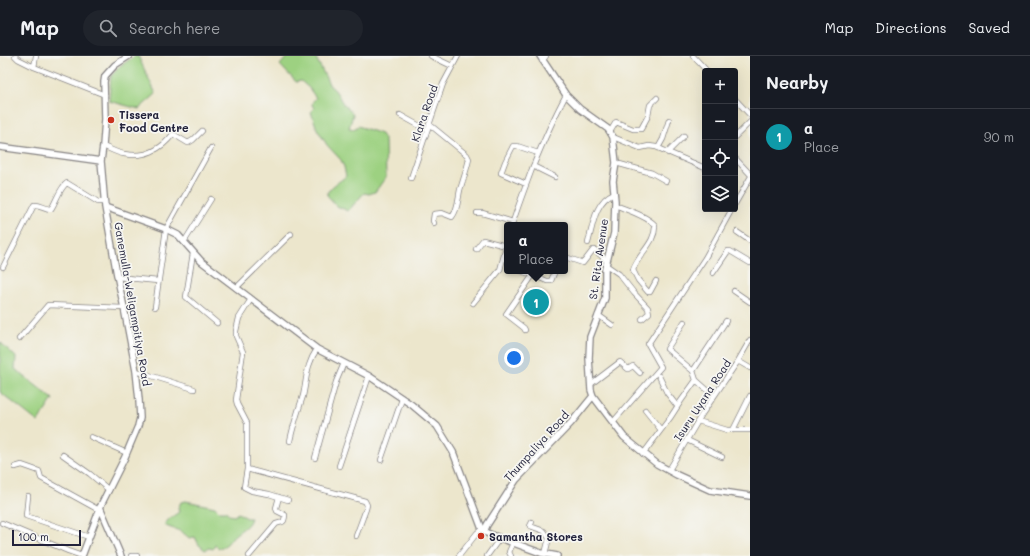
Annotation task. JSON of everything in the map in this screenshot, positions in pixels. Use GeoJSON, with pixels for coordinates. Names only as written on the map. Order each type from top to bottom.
{"type":"FeatureCollection","features":[{"type":"Feature","properties":{"kind":"street"},"geometry":{"type":"LineString","coordinates":[[15,56],[34,67],[104,95]]}},
{"type":"Feature","properties":{"kind":"street"},"geometry":{"type":"LineString","coordinates":[[34,67],[36,56]]}},
{"type":"Feature","properties":{"kind":"street","name":"Ganemulla-Weligampitiya Road"},"geometry":{"type":"LineString","coordinates":[[82,556],[100,509],[127,453],[140,418],[140,400],[136,371],[117,277],[105,204],[101,161],[105,119],[105,76],[115,65],[128,56]]}},
{"type":"Feature","properties":{"kind":"street"},"geometry":{"type":"LineString","coordinates":[[431,56],[452,66]]}},
{"type":"Feature","properties":{"kind":"street","name":"Klara Road"},"geometry":{"type":"LineString","coordinates":[[411,178],[443,84],[458,56]]}},
{"type":"Feature","properties":{"kind":"street"},"geometry":{"type":"LineString","coordinates":[[693,56],[705,68]]}},
{"type":"Feature","properties":{"kind":"street"},"geometry":{"type":"LineString","coordinates":[[543,58],[566,95],[580,109],[611,134],[640,148],[649,146],[658,148],[702,167]]}},
{"type":"Feature","properties":{"kind":"street"},"geometry":{"type":"LineString","coordinates":[[513,222],[518,203],[538,153],[550,125],[566,95]]}},
{"type":"Feature","properties":{"kind":"street"},"geometry":{"type":"LineString","coordinates":[[611,134],[616,122],[629,128],[640,129],[648,116],[650,105],[657,98]]}},
{"type":"Feature","properties":{"kind":"street"},"geometry":{"type":"LineString","coordinates":[[738,102],[750,114]]}},
{"type":"Feature","properties":{"kind":"street"},"geometry":{"type":"LineString","coordinates":[[400,115],[427,130]]}},
{"type":"Feature","properties":{"kind":"street"},"geometry":{"type":"LineString","coordinates":[[658,148],[663,139],[669,120]]}},
{"type":"Feature","properties":{"kind":"street"},"geometry":{"type":"LineString","coordinates":[[738,134],[750,122]]}},
{"type":"Feature","properties":{"kind":"street"},"geometry":{"type":"LineString","coordinates":[[429,124],[467,155],[469,159],[454,215],[452,217],[442,213],[434,214],[434,223]]}},
{"type":"Feature","properties":{"kind":"street"},"geometry":{"type":"LineString","coordinates":[[103,146],[123,154],[139,155],[153,152],[168,141],[173,134],[188,142],[193,140],[202,131]]}},
{"type":"Feature","properties":{"kind":"street","name":"St. Rita Avenue"},"geometry":{"type":"LineString","coordinates":[[611,134],[616,163],[613,180],[615,205],[614,233],[607,263],[605,298],[590,337],[589,358],[593,396],[624,437],[657,464],[710,490],[750,496]]}},
{"type":"Feature","properties":{"kind":"street"},"geometry":{"type":"LineString","coordinates":[[668,153],[684,136]]}},
{"type":"Feature","properties":{"kind":"street"},"geometry":{"type":"LineString","coordinates":[[526,184],[501,173],[505,162],[513,146],[538,153]]}},
{"type":"Feature","properties":{"kind":"street"},"geometry":{"type":"LineString","coordinates":[[0,147],[101,161]]}},
{"type":"Feature","properties":{"kind":"street"},"geometry":{"type":"LineString","coordinates":[[155,307],[166,229],[211,148]]}},
{"type":"Feature","properties":{"kind":"street"},"geometry":{"type":"LineString","coordinates":[[738,161],[750,174]]}},
{"type":"Feature","properties":{"kind":"street"},"geometry":{"type":"LineString","coordinates":[[616,163],[652,173],[666,181]]}},
{"type":"Feature","properties":{"kind":"street"},"geometry":{"type":"LineString","coordinates":[[533,166],[555,177]]}},
{"type":"Feature","properties":{"kind":"street"},"geometry":{"type":"LineString","coordinates":[[738,199],[750,178]]}},
{"type":"Feature","properties":{"kind":"street"},"geometry":{"type":"LineString","coordinates":[[3,267],[34,205],[37,204],[46,209],[51,209],[64,185],[67,184],[98,202],[166,229],[178,236],[201,261],[317,349],[369,376],[402,398],[437,426],[455,458],[483,530],[500,538],[546,554],[557,556]]}},
{"type":"Feature","properties":{"kind":"street"},"geometry":{"type":"LineString","coordinates":[[588,243],[600,205],[608,196],[614,193]]}},
{"type":"Feature","properties":{"kind":"street"},"geometry":{"type":"LineString","coordinates":[[184,242],[211,199]]}},
{"type":"Feature","properties":{"kind":"street"},"geometry":{"type":"LineString","coordinates":[[615,205],[642,217],[654,225],[653,237],[633,270],[638,280],[648,292],[650,292],[656,281]]}},
{"type":"Feature","properties":{"kind":"street"},"geometry":{"type":"LineString","coordinates":[[613,422],[661,367],[648,344],[705,258],[730,212]]}},
{"type":"Feature","properties":{"kind":"street"},"geometry":{"type":"LineString","coordinates":[[477,213],[482,213],[507,222]]}},
{"type":"Feature","properties":{"kind":"street"},"geometry":{"type":"LineString","coordinates":[[737,232],[750,241]]}},
{"type":"Feature","properties":{"kind":"street"},"geometry":{"type":"LineString","coordinates":[[236,288],[291,234]]}},
{"type":"Feature","properties":{"kind":"street"},"geometry":{"type":"LineString","coordinates":[[476,249],[483,240],[504,244]]}},
{"type":"Feature","properties":{"kind":"street"},"geometry":{"type":"LineString","coordinates":[[568,258],[583,263],[593,250],[595,250],[619,274],[648,308],[649,313],[642,319]]}},
{"type":"Feature","properties":{"kind":"street"},"geometry":{"type":"LineString","coordinates":[[713,273],[730,250],[750,263]]}},
{"type":"Feature","properties":{"kind":"street"},"geometry":{"type":"LineString","coordinates":[[193,253],[186,297],[217,323]]}},
{"type":"Feature","properties":{"kind":"street"},"geometry":{"type":"LineString","coordinates":[[472,303],[500,270],[504,255]]}},
{"type":"Feature","properties":{"kind":"street"},"geometry":{"type":"LineString","coordinates":[[530,274],[547,281],[551,281],[554,274]]}},
{"type":"Feature","properties":{"kind":"street"},"geometry":{"type":"LineString","coordinates":[[525,330],[506,314],[533,275]]}},
{"type":"Feature","properties":{"kind":"street"},"geometry":{"type":"LineString","coordinates":[[117,277],[158,281]]}},
{"type":"Feature","properties":{"kind":"street"},"geometry":{"type":"LineString","coordinates":[[734,291],[750,302]]}},
{"type":"Feature","properties":{"kind":"street"},"geometry":{"type":"LineString","coordinates":[[251,299],[239,318],[236,331],[236,336],[243,352],[236,400],[247,423],[247,468],[244,487],[288,500]]}},
{"type":"Feature","properties":{"kind":"street"},"geometry":{"type":"LineString","coordinates":[[19,339],[48,305],[124,308]]}},
{"type":"Feature","properties":{"kind":"street"},"geometry":{"type":"LineString","coordinates":[[598,315],[612,325]]}},
{"type":"Feature","properties":{"kind":"street"},"geometry":{"type":"LineString","coordinates":[[693,371],[726,320]]}},
{"type":"Feature","properties":{"kind":"street"},"geometry":{"type":"LineString","coordinates":[[684,322],[667,349],[693,371],[696,380],[714,396]]}},
{"type":"Feature","properties":{"kind":"street","name":"Isuru Uyana Road"},"geometry":{"type":"LineString","coordinates":[[669,470],[698,421],[738,361],[750,340]]}},
{"type":"Feature","properties":{"kind":"street"},"geometry":{"type":"LineString","coordinates":[[290,441],[308,373],[308,365],[317,349]]}},
{"type":"Feature","properties":{"kind":"street"},"geometry":{"type":"LineString","coordinates":[[738,361],[750,368]]}},
{"type":"Feature","properties":{"kind":"street"},"geometry":{"type":"LineString","coordinates":[[591,384],[620,362],[628,369],[633,366],[640,373]]}},
{"type":"Feature","properties":{"kind":"street"},"geometry":{"type":"LineString","coordinates":[[315,458],[336,382],[344,363]]}},
{"type":"Feature","properties":{"kind":"street"},"geometry":{"type":"LineString","coordinates":[[136,371],[194,389]]}},
{"type":"Feature","properties":{"kind":"street"},"geometry":{"type":"LineString","coordinates":[[339,466],[369,376]]}},
{"type":"Feature","properties":{"kind":"street"},"geometry":{"type":"LineString","coordinates":[[659,376],[667,393],[678,406]]}},
{"type":"Feature","properties":{"kind":"street"},"geometry":{"type":"LineString","coordinates":[[643,454],[696,380]]}},
{"type":"Feature","properties":{"kind":"street","name":"Thumpaliya Road"},"geometry":{"type":"LineString","coordinates":[[483,530],[516,480],[571,423],[593,396]]}},
{"type":"Feature","properties":{"kind":"street"},"geometry":{"type":"LineString","coordinates":[[733,430],[750,396]]}},
{"type":"Feature","properties":{"kind":"street"},"geometry":{"type":"LineString","coordinates":[[381,460],[402,398]]}},
{"type":"Feature","properties":{"kind":"street"},"geometry":{"type":"LineString","coordinates":[[645,410],[661,430]]}},
{"type":"Feature","properties":{"kind":"street"},"geometry":{"type":"LineString","coordinates":[[698,421],[720,428],[750,430]]}},
{"type":"Feature","properties":{"kind":"street"},"geometry":{"type":"LineString","coordinates":[[91,437],[127,453]]}},
{"type":"Feature","properties":{"kind":"street"},"geometry":{"type":"LineString","coordinates":[[687,440],[722,457]]}},
{"type":"Feature","properties":{"kind":"street"},"geometry":{"type":"LineString","coordinates":[[63,455],[90,474],[109,490]]}},
{"type":"Feature","properties":{"kind":"street"},"geometry":{"type":"LineString","coordinates":[[15,467],[22,465],[39,471],[41,478],[100,509],[121,556]]}},
{"type":"Feature","properties":{"kind":"street"},"geometry":{"type":"LineString","coordinates":[[247,468],[366,501],[366,509],[356,536]]}},
{"type":"Feature","properties":{"kind":"street"},"geometry":{"type":"LineString","coordinates":[[28,496],[26,516],[89,537]]}},
{"type":"Feature","properties":{"kind":"street"},"geometry":{"type":"LineString","coordinates":[[249,556],[276,524],[284,522],[285,515],[277,511],[276,508],[279,497]]}},
{"type":"Feature","properties":{"kind":"street"},"geometry":{"type":"LineString","coordinates":[[532,522],[530,526],[544,531],[549,538],[546,554]]}},
{"type":"Feature","properties":{"kind":"street"},"geometry":{"type":"LineString","coordinates":[[2,523],[82,556]]}},
{"type":"Feature","properties":{"kind":"street"},"geometry":{"type":"LineString","coordinates":[[459,556],[477,533],[483,530]]}},
{"type":"Feature","properties":{"kind":"street"},"geometry":{"type":"LineString","coordinates":[[487,556],[500,538]]}},
{"type":"Feature","properties":{"kind":"street"},"geometry":{"type":"LineString","coordinates":[[512,556],[509,552],[513,542]]}},
{"type":"Feature","properties":{"kind":"street"},"geometry":{"type":"LineString","coordinates":[[131,556],[137,556]]}},
{"type":"Feature","properties":{"kind":"green space"},"geometry":{"type":"Polygon","coordinates":[[[135,56],[138,56],[156,94],[139,109],[109,101],[111,76],[120,66],[135,56]]]}},
{"type":"Feature","properties":{"kind":"green space"},"geometry":{"type":"Polygon","coordinates":[[[288,56],[315,56],[330,86],[338,94],[344,105],[353,115],[349,128],[354,129],[358,126],[381,134],[385,141],[386,177],[375,192],[369,194],[364,193],[348,211],[337,206],[327,195],[332,187],[346,176],[344,167],[341,160],[327,145],[317,129],[311,112],[314,108],[312,105],[313,101],[316,98],[309,88],[301,81],[296,82],[280,65],[288,56]]]}},
{"type":"Feature","properties":{"kind":"green space"},"geometry":{"type":"Polygon","coordinates":[[[0,342],[16,357],[15,369],[53,399],[38,422],[0,392],[0,342]]]}},
{"type":"Feature","properties":{"kind":"green space"},"geometry":{"type":"Polygon","coordinates":[[[186,501],[215,507],[219,511],[226,511],[229,515],[234,516],[238,513],[247,518],[251,518],[247,525],[225,546],[219,548],[215,545],[213,549],[209,548],[205,550],[199,545],[195,537],[189,538],[180,531],[164,525],[169,519],[179,512],[178,508],[181,502],[186,501]]]}},
{"type":"Feature","properties":{"kind":"place","name":"Tissera Food Centre"},"geometry":{"type":"Point","coordinates":[111,120]}},
{"type":"Feature","properties":{"kind":"place","name":"a"},"geometry":{"type":"Point","coordinates":[536,302]}},
{"type":"Feature","properties":{"kind":"place","name":"Samantha Stores"},"geometry":{"type":"Point","coordinates":[481,536]}}]}
